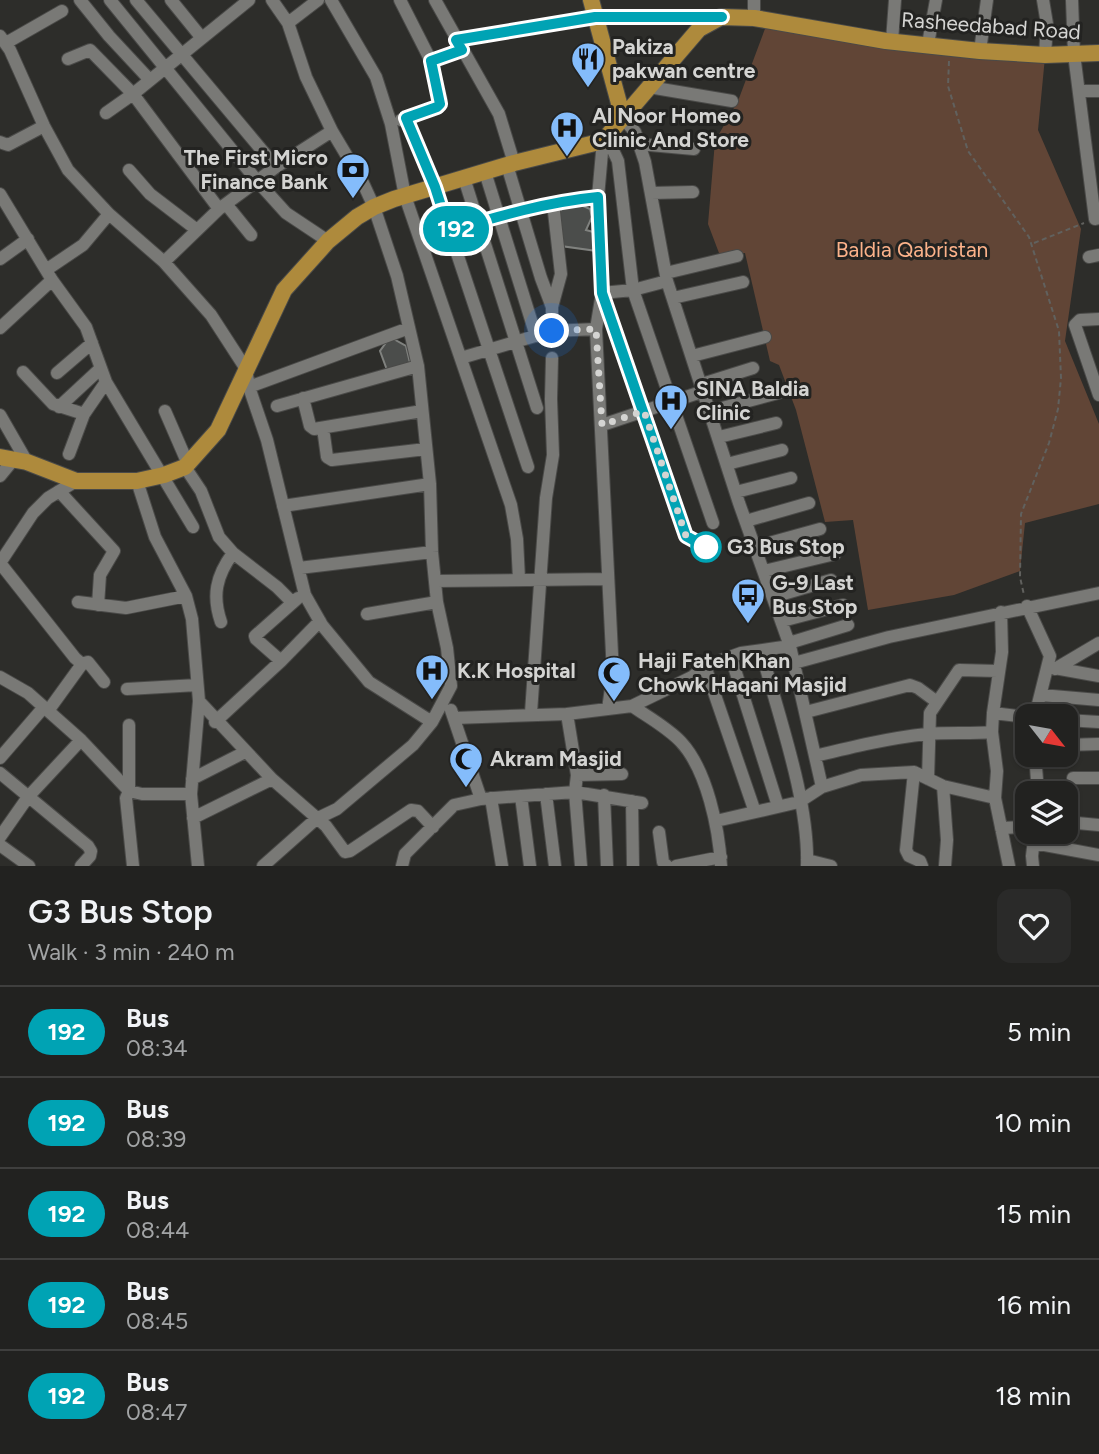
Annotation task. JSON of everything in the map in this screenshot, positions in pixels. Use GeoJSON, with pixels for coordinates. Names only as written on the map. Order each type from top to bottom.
{"type":"FeatureCollection","features":[{"type":"Feature","properties":{"kind":"main road"},"geometry":{"type":"LineString","coordinates":[[591,0],[623,117]]}},
{"type":"Feature","properties":{"kind":"main road"},"geometry":{"type":"LineString","coordinates":[[13,459],[76,481],[137,481],[164,475],[187,465],[218,430],[284,290],[328,241],[356,217],[374,206],[405,196],[511,164],[603,141],[699,29],[722,17]]}},
{"type":"Feature","properties":{"kind":"main road","name":"Rasheedabad Road"},"geometry":{"type":"LineString","coordinates":[[722,17],[754,18],[892,41],[980,51],[1045,55],[1099,53]]}},
{"type":"Feature","properties":{"kind":"street"},"geometry":{"type":"LineString","coordinates":[[80,0],[149,79]]}},
{"type":"Feature","properties":{"kind":"street"},"geometry":{"type":"LineString","coordinates":[[110,0],[286,213],[328,241]]}},
{"type":"Feature","properties":{"kind":"street"},"geometry":{"type":"LineString","coordinates":[[136,0],[276,167]]}},
{"type":"Feature","properties":{"kind":"street"},"geometry":{"type":"LineString","coordinates":[[171,0],[201,37]]}},
{"type":"Feature","properties":{"kind":"street"},"geometry":{"type":"LineString","coordinates":[[106,113],[249,0]]}},
{"type":"Feature","properties":{"kind":"street"},"geometry":{"type":"LineString","coordinates":[[262,866],[316,819],[337,808],[413,746],[432,722],[447,697],[450,686],[432,552],[430,484],[418,366],[397,276],[374,206],[331,131],[306,77],[288,23],[272,0]]}},
{"type":"Feature","properties":{"kind":"street"},"geometry":{"type":"LineString","coordinates":[[288,23],[318,0]]}},
{"type":"Feature","properties":{"kind":"street"},"geometry":{"type":"LineString","coordinates":[[331,0],[376,77],[391,124],[405,196],[511,505],[517,539],[519,579]]}},
{"type":"Feature","properties":{"kind":"street"},"geometry":{"type":"LineString","coordinates":[[391,124],[440,104],[431,61],[400,0]]}},
{"type":"Feature","properties":{"kind":"street"},"geometry":{"type":"LineString","coordinates":[[435,0],[499,114],[522,210],[552,307]]}},
{"type":"Feature","properties":{"kind":"street"},"geometry":{"type":"LineString","coordinates":[[754,0],[754,18]]}},
{"type":"Feature","properties":{"kind":"street"},"geometry":{"type":"LineString","coordinates":[[892,41],[895,0]]}},
{"type":"Feature","properties":{"kind":"street"},"geometry":{"type":"LineString","coordinates":[[928,44],[936,0]]}},
{"type":"Feature","properties":{"kind":"street"},"geometry":{"type":"LineString","coordinates":[[980,51],[988,0]]}},
{"type":"Feature","properties":{"kind":"street"},"geometry":{"type":"LineString","coordinates":[[1043,0],[1046,24],[1045,55]]}},
{"type":"Feature","properties":{"kind":"street"},"geometry":{"type":"LineString","coordinates":[[1072,0],[1074,54],[1097,219]]}},
{"type":"Feature","properties":{"kind":"street"},"geometry":{"type":"LineString","coordinates":[[62,10],[4,46],[44,126],[68,170],[109,215],[164,262],[211,315],[246,369],[249,387],[267,440],[305,594],[320,621],[369,682],[432,722]]}},
{"type":"Feature","properties":{"kind":"street"},"geometry":{"type":"LineString","coordinates":[[431,61],[459,45],[595,17],[722,17]]}},
{"type":"Feature","properties":{"kind":"street"},"geometry":{"type":"LineString","coordinates":[[68,59],[90,50],[133,94],[223,206],[251,235]]}},
{"type":"Feature","properties":{"kind":"street"},"geometry":{"type":"LineString","coordinates":[[649,87],[732,101]]}},
{"type":"Feature","properties":{"kind":"street"},"geometry":{"type":"LineString","coordinates":[[1079,91],[1099,91]]}},
{"type":"Feature","properties":{"kind":"street"},"geometry":{"type":"LineString","coordinates":[[623,117],[635,132],[645,162],[666,277],[736,492],[790,644],[822,787]]}},
{"type":"Feature","properties":{"kind":"street"},"geometry":{"type":"LineString","coordinates":[[406,118],[435,187],[528,467]]}},
{"type":"Feature","properties":{"kind":"street"},"geometry":{"type":"LineString","coordinates":[[0,142],[8,145],[44,126]]}},
{"type":"Feature","properties":{"kind":"street"},"geometry":{"type":"LineString","coordinates":[[164,262],[223,206],[331,131]]}},
{"type":"Feature","properties":{"kind":"street"},"geometry":{"type":"LineString","coordinates":[[608,709],[612,674],[596,329],[602,293],[598,197],[603,141],[611,146],[618,161],[633,290],[713,523]]}},
{"type":"Feature","properties":{"kind":"street"},"geometry":{"type":"LineString","coordinates":[[639,144],[694,149]]}},
{"type":"Feature","properties":{"kind":"street"},"geometry":{"type":"LineString","coordinates":[[129,170],[149,194],[197,230]]}},
{"type":"Feature","properties":{"kind":"street"},"geometry":{"type":"LineString","coordinates":[[485,172],[536,336]]}},
{"type":"Feature","properties":{"kind":"street"},"geometry":{"type":"LineString","coordinates":[[464,178],[537,408]]}},
{"type":"Feature","properties":{"kind":"street"},"geometry":{"type":"LineString","coordinates":[[651,193],[693,192]]}},
{"type":"Feature","properties":{"kind":"street"},"geometry":{"type":"LineString","coordinates":[[0,194],[49,275],[86,327],[106,382],[193,527]]}},
{"type":"Feature","properties":{"kind":"street"},"geometry":{"type":"LineString","coordinates":[[449,231],[522,210],[598,197]]}},
{"type":"Feature","properties":{"kind":"street"},"geometry":{"type":"LineString","coordinates":[[552,331],[552,307],[561,274],[553,203]]}},
{"type":"Feature","properties":{"kind":"street"},"geometry":{"type":"LineString","coordinates":[[0,328],[109,215]]}},
{"type":"Feature","properties":{"kind":"street"},"geometry":{"type":"LineString","coordinates":[[0,259],[28,239]]}},
{"type":"Feature","properties":{"kind":"street"},"geometry":{"type":"LineString","coordinates":[[602,293],[633,290],[666,277],[737,256]]}},
{"type":"Feature","properties":{"kind":"street"},"geometry":{"type":"LineString","coordinates":[[673,298],[743,282]]}},
{"type":"Feature","properties":{"kind":"street"},"geometry":{"type":"LineString","coordinates":[[602,293],[686,536],[706,547]]}},
{"type":"Feature","properties":{"kind":"street"},"geometry":{"type":"LineString","coordinates":[[1099,319],[1080,320],[1075,325],[1097,380],[1099,395]]}},
{"type":"Feature","properties":{"kind":"street"},"geometry":{"type":"LineString","coordinates":[[249,387],[409,328]]}},
{"type":"Feature","properties":{"kind":"street"},"geometry":{"type":"LineString","coordinates":[[461,358],[552,331],[596,329]]}},
{"type":"Feature","properties":{"kind":"street"},"geometry":{"type":"LineString","coordinates":[[692,356],[765,337]]}},
{"type":"Feature","properties":{"kind":"street"},"geometry":{"type":"LineString","coordinates":[[57,373],[92,343]]}},
{"type":"Feature","properties":{"kind":"street"},"geometry":{"type":"LineString","coordinates":[[531,713],[546,498],[553,455],[552,358]]}},
{"type":"Feature","properties":{"kind":"street"},"geometry":{"type":"LineString","coordinates":[[276,406],[418,366]]}},
{"type":"Feature","properties":{"kind":"street"},"geometry":{"type":"LineString","coordinates":[[59,407],[101,368]]}},
{"type":"Feature","properties":{"kind":"street"},"geometry":{"type":"LineString","coordinates":[[602,425],[671,402],[753,368]]}},
{"type":"Feature","properties":{"kind":"street"},"geometry":{"type":"LineString","coordinates":[[23,372],[39,392],[59,407],[72,408],[84,414]]}},
{"type":"Feature","properties":{"kind":"street"},"geometry":{"type":"LineString","coordinates":[[69,454],[84,414],[106,382]]}},
{"type":"Feature","properties":{"kind":"street"},"geometry":{"type":"LineString","coordinates":[[711,411],[778,393]]}},
{"type":"Feature","properties":{"kind":"street"},"geometry":{"type":"LineString","coordinates":[[303,398],[310,426],[314,429],[422,411]]}},
{"type":"Feature","properties":{"kind":"street"},"geometry":{"type":"LineString","coordinates":[[165,411],[219,537],[233,553],[292,602]]}},
{"type":"Feature","properties":{"kind":"street"},"geometry":{"type":"LineString","coordinates":[[0,415],[13,459],[0,476]]}},
{"type":"Feature","properties":{"kind":"street"},"geometry":{"type":"LineString","coordinates":[[719,438],[776,423]]}},
{"type":"Feature","properties":{"kind":"street"},"geometry":{"type":"LineString","coordinates":[[323,428],[327,457],[332,460],[426,449]]}},
{"type":"Feature","properties":{"kind":"street"},"geometry":{"type":"LineString","coordinates":[[727,464],[782,450]]}},
{"type":"Feature","properties":{"kind":"street"},"geometry":{"type":"LineString","coordinates":[[736,492],[791,478]]}},
{"type":"Feature","properties":{"kind":"street"},"geometry":{"type":"LineString","coordinates":[[76,481],[48,498],[33,513],[0,563],[82,664]]}},
{"type":"Feature","properties":{"kind":"street"},"geometry":{"type":"LineString","coordinates":[[137,481],[155,537],[186,596],[192,619],[199,701],[191,794],[198,866]]}},
{"type":"Feature","properties":{"kind":"street"},"geometry":{"type":"LineString","coordinates":[[283,506],[430,484]]}},
{"type":"Feature","properties":{"kind":"street"},"geometry":{"type":"LineString","coordinates":[[59,491],[114,551],[100,575],[97,605]]}},
{"type":"Feature","properties":{"kind":"street"},"geometry":{"type":"LineString","coordinates":[[746,521],[809,503]]}},
{"type":"Feature","properties":{"kind":"street"},"geometry":{"type":"LineString","coordinates":[[755,547],[820,529]]}},
{"type":"Feature","properties":{"kind":"street"},"geometry":{"type":"LineString","coordinates":[[299,568],[432,552]]}},
{"type":"Feature","properties":{"kind":"street"},"geometry":{"type":"LineString","coordinates":[[221,622],[216,607],[218,579],[233,553]]}},
{"type":"Feature","properties":{"kind":"street"},"geometry":{"type":"LineString","coordinates":[[764,572],[835,554]]}},
{"type":"Feature","properties":{"kind":"street"},"geometry":{"type":"LineString","coordinates":[[435,580],[607,579]]}},
{"type":"Feature","properties":{"kind":"street"},"geometry":{"type":"LineString","coordinates":[[773,597],[831,580]]}},
{"type":"Feature","properties":{"kind":"street"},"geometry":{"type":"LineString","coordinates":[[794,663],[889,637],[1099,593]]}},
{"type":"Feature","properties":{"kind":"street"},"geometry":{"type":"LineString","coordinates":[[281,661],[256,639],[256,636],[292,602],[305,594]]}},
{"type":"Feature","properties":{"kind":"street"},"geometry":{"type":"LineString","coordinates":[[78,602],[126,608],[186,596]]}},
{"type":"Feature","properties":{"kind":"street"},"geometry":{"type":"LineString","coordinates":[[367,614],[437,602]]}},
{"type":"Feature","properties":{"kind":"street"},"geometry":{"type":"LineString","coordinates":[[782,621],[843,605]]}},
{"type":"Feature","properties":{"kind":"street"},"geometry":{"type":"LineString","coordinates":[[1027,606],[1050,656],[1052,668],[1038,704]]}},
{"type":"Feature","properties":{"kind":"street"},"geometry":{"type":"LineString","coordinates":[[1001,612],[1002,652],[992,732],[996,771],[995,798],[1009,866]]}},
{"type":"Feature","properties":{"kind":"street"},"geometry":{"type":"LineString","coordinates":[[215,722],[320,621]]}},
{"type":"Feature","properties":{"kind":"street"},"geometry":{"type":"LineString","coordinates":[[454,718],[531,713],[567,714],[632,706],[692,677],[705,666],[731,657],[790,644],[848,625]]}},
{"type":"Feature","properties":{"kind":"street"},"geometry":{"type":"LineString","coordinates":[[1052,668],[1099,643]]}},
{"type":"Feature","properties":{"kind":"street"},"geometry":{"type":"LineString","coordinates":[[764,650],[764,661],[796,783],[808,844],[807,863],[831,866]]}},
{"type":"Feature","properties":{"kind":"street"},"geometry":{"type":"LineString","coordinates":[[731,657],[778,806]]}},
{"type":"Feature","properties":{"kind":"street"},"geometry":{"type":"LineString","coordinates":[[0,758],[46,709],[82,664],[88,662],[104,682]]}},
{"type":"Feature","properties":{"kind":"street"},"geometry":{"type":"LineString","coordinates":[[705,666],[755,812]]}},
{"type":"Feature","properties":{"kind":"street"},"geometry":{"type":"LineString","coordinates":[[1052,668],[1099,676]]}},
{"type":"Feature","properties":{"kind":"street"},"geometry":{"type":"LineString","coordinates":[[928,779],[930,713],[937,702],[959,670],[998,671]]}},
{"type":"Feature","properties":{"kind":"street"},"geometry":{"type":"LineString","coordinates":[[0,677],[46,709],[81,740],[129,791],[142,794],[191,794]]}},
{"type":"Feature","properties":{"kind":"street"},"geometry":{"type":"LineString","coordinates":[[127,689],[197,685]]}},
{"type":"Feature","properties":{"kind":"street"},"geometry":{"type":"LineString","coordinates":[[806,712],[910,685],[937,702]]}},
{"type":"Feature","properties":{"kind":"street"},"geometry":{"type":"LineString","coordinates":[[1041,695],[1099,700]]}},
{"type":"Feature","properties":{"kind":"street"},"geometry":{"type":"LineString","coordinates":[[447,697],[486,799],[502,866]]}},
{"type":"Feature","properties":{"kind":"street"},"geometry":{"type":"LineString","coordinates":[[199,701],[215,722],[272,779],[326,827],[345,852],[411,810],[418,811],[433,827]]}},
{"type":"Feature","properties":{"kind":"street"},"geometry":{"type":"LineString","coordinates":[[632,706],[683,744],[709,796],[716,821],[721,862],[676,866]]}},
{"type":"Feature","properties":{"kind":"street"},"geometry":{"type":"LineString","coordinates":[[993,713],[1015,716]]}},
{"type":"Feature","properties":{"kind":"street"},"geometry":{"type":"LineString","coordinates":[[567,714],[577,775],[575,792],[581,866]]}},
{"type":"Feature","properties":{"kind":"street"},"geometry":{"type":"LineString","coordinates":[[1078,721],[1099,722]]}},
{"type":"Feature","properties":{"kind":"street"},"geometry":{"type":"LineString","coordinates":[[129,725],[129,791],[126,798],[133,866]]}},
{"type":"Feature","properties":{"kind":"street"},"geometry":{"type":"LineString","coordinates":[[815,756],[878,741],[929,734],[992,732]]}},
{"type":"Feature","properties":{"kind":"street"},"geometry":{"type":"LineString","coordinates":[[0,837],[28,797],[81,740]]}},
{"type":"Feature","properties":{"kind":"street"},"geometry":{"type":"LineString","coordinates":[[1078,745],[1099,744]]}},
{"type":"Feature","properties":{"kind":"street"},"geometry":{"type":"LineString","coordinates":[[192,779],[245,752]]}},
{"type":"Feature","properties":{"kind":"street"},"geometry":{"type":"LineString","coordinates":[[716,821],[799,802],[822,787],[861,775],[914,772],[943,786],[995,798]]}},
{"type":"Feature","properties":{"kind":"street"},"geometry":{"type":"LineString","coordinates":[[914,772],[906,850],[909,856],[920,861],[922,866]]}},
{"type":"Feature","properties":{"kind":"street"},"geometry":{"type":"LineString","coordinates":[[0,773],[88,846],[91,850],[90,856],[81,866]]}},
{"type":"Feature","properties":{"kind":"street"},"geometry":{"type":"LineString","coordinates":[[577,775],[622,774]]}},
{"type":"Feature","properties":{"kind":"street"},"geometry":{"type":"LineString","coordinates":[[1073,778],[1099,778]]}},
{"type":"Feature","properties":{"kind":"street"},"geometry":{"type":"LineString","coordinates":[[193,818],[272,779]]}},
{"type":"Feature","properties":{"kind":"street"},"geometry":{"type":"LineString","coordinates":[[943,786],[947,840],[945,866]]}},
{"type":"Feature","properties":{"kind":"street"},"geometry":{"type":"LineString","coordinates":[[402,866],[405,854],[454,805],[486,799],[575,792],[637,802],[633,866]]}},
{"type":"Feature","properties":{"kind":"street"},"geometry":{"type":"LineString","coordinates":[[547,794],[555,866]]}},
{"type":"Feature","properties":{"kind":"street"},"geometry":{"type":"LineString","coordinates":[[604,795],[607,866]]}},
{"type":"Feature","properties":{"kind":"street"},"geometry":{"type":"LineString","coordinates":[[521,796],[530,866]]}},
{"type":"Feature","properties":{"kind":"street"},"geometry":{"type":"LineString","coordinates":[[1078,823],[1099,825]]}},
{"type":"Feature","properties":{"kind":"street"},"geometry":{"type":"LineString","coordinates":[[1001,828],[1015,827]]}},
{"type":"Feature","properties":{"kind":"street"},"geometry":{"type":"LineString","coordinates":[[659,832],[663,862],[667,866]]}},
{"type":"Feature","properties":{"kind":"street"},"geometry":{"type":"LineString","coordinates":[[1033,866],[1035,844]]}},
{"type":"Feature","properties":{"kind":"street"},"geometry":{"type":"LineString","coordinates":[[1060,844],[1099,855]]}},
{"type":"Feature","properties":{"kind":"street"},"geometry":{"type":"LineString","coordinates":[[0,845],[29,866]]}},
{"type":"Feature","properties":{"kind":"path"},"geometry":{"type":"LineString","coordinates":[[949,47],[948,86],[968,151],[986,179],[1015,214],[1032,244],[1059,331],[1061,378],[1058,409],[1049,443],[1021,514],[1020,578],[1027,606]]}},
{"type":"Feature","properties":{"kind":"path"},"geometry":{"type":"LineString","coordinates":[[1032,244],[1097,219]]}},
{"type":"Feature","properties":{"kind":"green space","name":"Baldia Qabristan"},"geometry":{"type":"Polygon","coordinates":[[[769,18],[1045,57],[1038,130],[1081,229],[1065,341],[1099,424],[1099,504],[1025,523],[1020,571],[954,595],[868,610],[853,520],[825,522],[796,410],[779,365],[770,361],[745,253],[719,253],[708,224],[715,141],[738,101],[769,18]]]}},
{"type":"Feature","properties":{"kind":"building"},"geometry":{"type":"Polygon","coordinates":[[[574,202],[590,209],[592,217],[586,230],[597,233],[597,251],[561,246],[557,217],[563,205],[574,202]]]}},
{"type":"Feature","properties":{"kind":"building"},"geometry":{"type":"Polygon","coordinates":[[[390,337],[406,346],[410,363],[387,370],[380,351],[390,337]]]}},
{"type":"Feature","properties":{"kind":"bus line","name":"192"},"geometry":{"type":"LineString","coordinates":[[706,547],[686,536],[602,293],[598,197],[568,200],[522,210],[449,231],[435,187],[406,118],[440,104],[431,61],[462,50],[456,40],[595,17],[722,17]]}},
{"type":"Feature","properties":{"kind":"place","name":"Pakiza pakwan centre"},"geometry":{"type":"Point","coordinates":[588,89]}},
{"type":"Feature","properties":{"kind":"place","name":"Al Noor Homeo Clinic And Store"},"geometry":{"type":"Point","coordinates":[567,158]}},
{"type":"Feature","properties":{"kind":"place","name":"The First Micro Finance Bank"},"geometry":{"type":"Point","coordinates":[353,200]}},
{"type":"Feature","properties":{"kind":"place","name":"SINA Baldia Clinic"},"geometry":{"type":"Point","coordinates":[671,431]}},
{"type":"Feature","properties":{"kind":"place","name":"G3 Bus Stop"},"geometry":{"type":"Point","coordinates":[706,547]}},
{"type":"Feature","properties":{"kind":"place","name":"G-9 Last Bus Stop"},"geometry":{"type":"Point","coordinates":[748,625]}},
{"type":"Feature","properties":{"kind":"place","name":"K.K Hospital"},"geometry":{"type":"Point","coordinates":[432,701]}},
{"type":"Feature","properties":{"kind":"place","name":"Haji Fateh Khan Chowk Haqani Masjid"},"geometry":{"type":"Point","coordinates":[614,703]}},
{"type":"Feature","properties":{"kind":"place","name":"Akram Masjid"},"geometry":{"type":"Point","coordinates":[466,789]}},
{"type":"Feature","properties":{"kind":"route"},"geometry":{"type":"LineString","coordinates":[[552,331],[596,329],[602,425],[644,411],[686,536],[706,547]]}}]}
